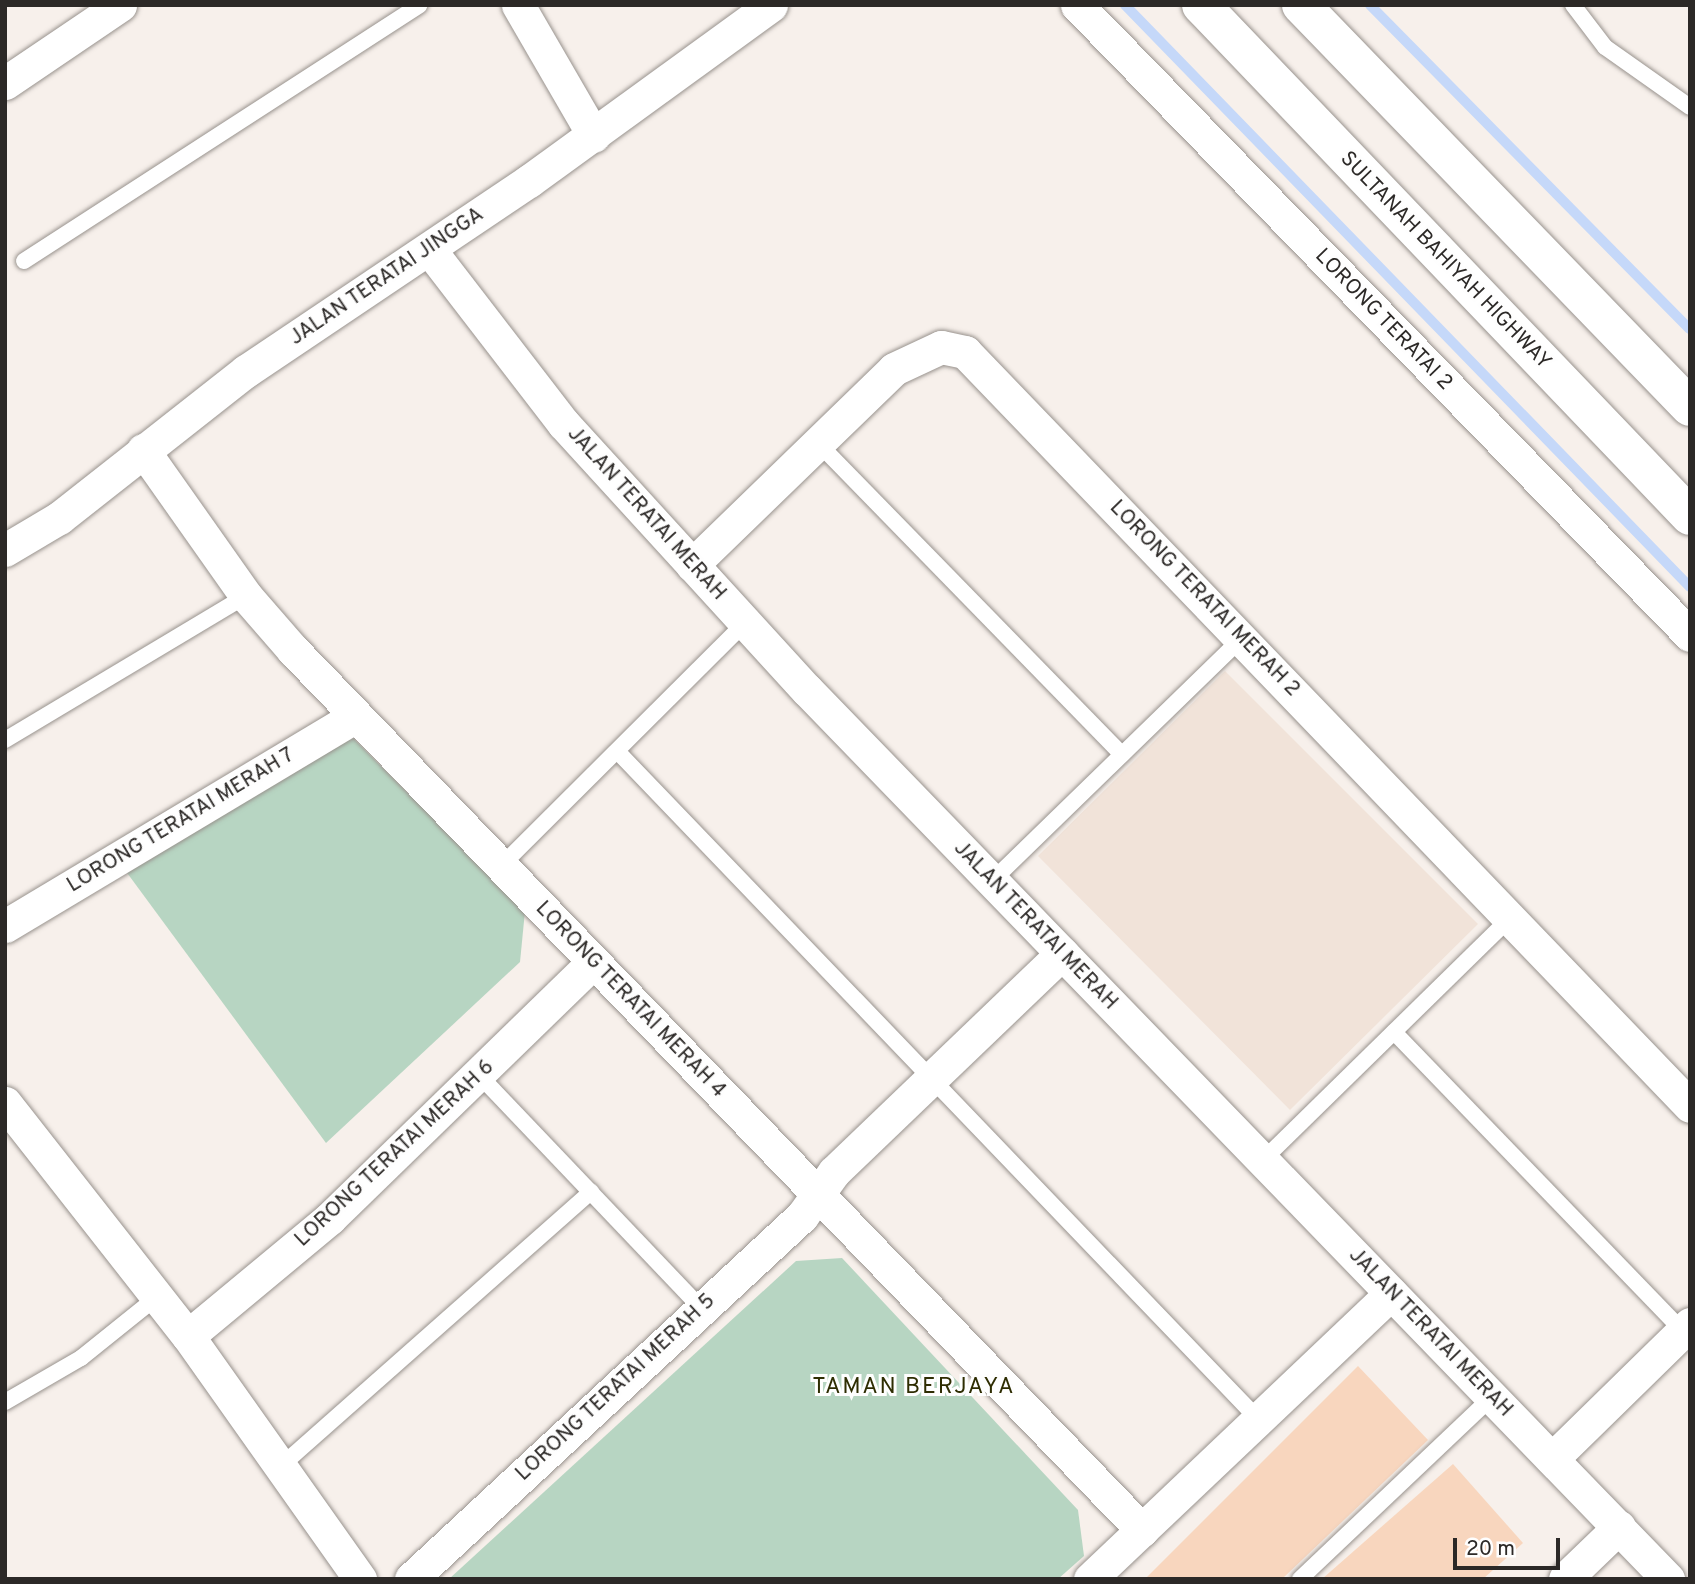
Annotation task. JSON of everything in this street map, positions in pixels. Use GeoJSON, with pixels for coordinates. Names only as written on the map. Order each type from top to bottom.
{"type":"FeatureCollection","features":[{"type":"Feature","properties":{"kind":"main road","name":"SULTANAH BAHIYAH HIGHWAY"},"geometry":{"type":"LineString","coordinates":[[1201,5],[1690,516]]}},
{"type":"Feature","properties":{"kind":"main road"},"geometry":{"type":"LineString","coordinates":[[1301,5],[1690,407]]}},
{"type":"Feature","properties":{"kind":"street"},"geometry":{"type":"LineString","coordinates":[[5,83],[120,5]]}},
{"type":"Feature","properties":{"kind":"street"},"geometry":{"type":"LineString","coordinates":[[518,5],[594,135]]}},
{"type":"Feature","properties":{"kind":"street","name":"JALAN TERATAI JINGGA"},"geometry":{"type":"LineString","coordinates":[[5,550],[59,518],[143,450],[594,135],[771,5]]}},
{"type":"Feature","properties":{"kind":"street","name":"LORONG TERATAI 2"},"geometry":{"type":"LineString","coordinates":[[1077,5],[1690,635]]}},
{"type":"Feature","properties":{"kind":"street","name":"JALAN TERATAI MERAH"},"geometry":{"type":"LineString","coordinates":[[429,249],[563,423],[745,623],[1668,1579]]}},
{"type":"Feature","properties":{"kind":"street","name":"LORONG TERATAI MERAH 2"},"geometry":{"type":"LineString","coordinates":[[692,565],[818,443],[916,354],[941,348],[965,352],[1690,1106]]}},
{"type":"Feature","properties":{"kind":"street","name":"LORONG TERATAI MERAH 4"},"geometry":{"type":"LineString","coordinates":[[143,450],[246,596],[356,716],[1142,1530]]}},
{"type":"Feature","properties":{"kind":"street","name":"LORONG TERATAI MERAH 7"},"geometry":{"type":"LineString","coordinates":[[5,926],[356,716]]}},
{"type":"Feature","properties":{"kind":"street","name":"LORONG TERATAI MERAH 5"},"geometry":{"type":"LineString","coordinates":[[411,1579],[702,1309],[1062,953]]}},
{"type":"Feature","properties":{"kind":"street","name":"LORONG TERATAI MERAH 6"},"geometry":{"type":"LineString","coordinates":[[187,1335],[330,1218],[481,1077],[593,962]]}},
{"type":"Feature","properties":{"kind":"street"},"geometry":{"type":"LineString","coordinates":[[5,1103],[187,1335],[360,1579]]}},
{"type":"Feature","properties":{"kind":"street"},"geometry":{"type":"LineString","coordinates":[[1090,1579],[1391,1293]]}},
{"type":"Feature","properties":{"kind":"street"},"geometry":{"type":"LineString","coordinates":[[1552,1459],[1686,1328]]}},
{"type":"Feature","properties":{"kind":"street"},"geometry":{"type":"LineString","coordinates":[[1565,1579],[1619,1527]]}},
{"type":"Feature","properties":{"kind":"lane"},"geometry":{"type":"LineString","coordinates":[[24,261],[419,5]]}},
{"type":"Feature","properties":{"kind":"lane"},"geometry":{"type":"LineString","coordinates":[[1573,5],[1605,47],[1690,107]]}},
{"type":"Feature","properties":{"kind":"lane"},"geometry":{"type":"LineString","coordinates":[[818,443],[1122,754]]}},
{"type":"Feature","properties":{"kind":"lane"},"geometry":{"type":"LineString","coordinates":[[5,740],[246,596]]}},
{"type":"Feature","properties":{"kind":"lane"},"geometry":{"type":"LineString","coordinates":[[501,866],[745,623]]}},
{"type":"Feature","properties":{"kind":"lane"},"geometry":{"type":"LineString","coordinates":[[992,881],[1242,638]]}},
{"type":"Feature","properties":{"kind":"lane"},"geometry":{"type":"LineString","coordinates":[[617,751],[1258,1419]]}},
{"type":"Feature","properties":{"kind":"lane"},"geometry":{"type":"LineString","coordinates":[[1263,1160],[1510,918]]}},
{"type":"Feature","properties":{"kind":"lane"},"geometry":{"type":"LineString","coordinates":[[1394,1032],[1686,1328]]}},
{"type":"Feature","properties":{"kind":"lane"},"geometry":{"type":"LineString","coordinates":[[481,1077],[702,1309]]}},
{"type":"Feature","properties":{"kind":"lane"},"geometry":{"type":"LineString","coordinates":[[281,1466],[591,1192]]}},
{"type":"Feature","properties":{"kind":"lane"},"geometry":{"type":"LineString","coordinates":[[5,1402],[81,1358],[158,1297]]}},
{"type":"Feature","properties":{"kind":"lane"},"geometry":{"type":"LineString","coordinates":[[1300,1579],[1492,1397]]}},
{"type":"Feature","properties":{"kind":"shaded area"},"geometry":{"type":"Polygon","coordinates":[[[1225,671],[1478,924],[1290,1110],[1038,856],[1225,671]]]}},
{"type":"Feature","properties":{"kind":"green space"},"geometry":{"type":"Polygon","coordinates":[[[349,734],[525,911],[520,962],[326,1143],[122,866],[349,734]]]}},
{"type":"Feature","properties":{"kind":"green space"},"geometry":{"type":"Polygon","coordinates":[[[842,1258],[1078,1510],[1084,1556],[1058,1579],[449,1579],[796,1261],[842,1258]]]}},
{"type":"Feature","properties":{"kind":"building"},"geometry":{"type":"Polygon","coordinates":[[[1358,1366],[1428,1440],[1282,1579],[1145,1579],[1358,1366]]]}},
{"type":"Feature","properties":{"kind":"building"},"geometry":{"type":"Polygon","coordinates":[[[1453,1464],[1523,1543],[1483,1579],[1322,1579],[1453,1464]]]}},
{"type":"Feature","properties":{"kind":"waterway"},"geometry":{"type":"LineString","coordinates":[[1125,5],[1690,587]]}},
{"type":"Feature","properties":{"kind":"waterway"},"geometry":{"type":"LineString","coordinates":[[1370,5],[1690,329]]}},
{"type":"Feature","properties":{"kind":"district","name":"TAMAN BERJAYA"},"geometry":{"type":"Point","coordinates":[914,1388]}}]}
